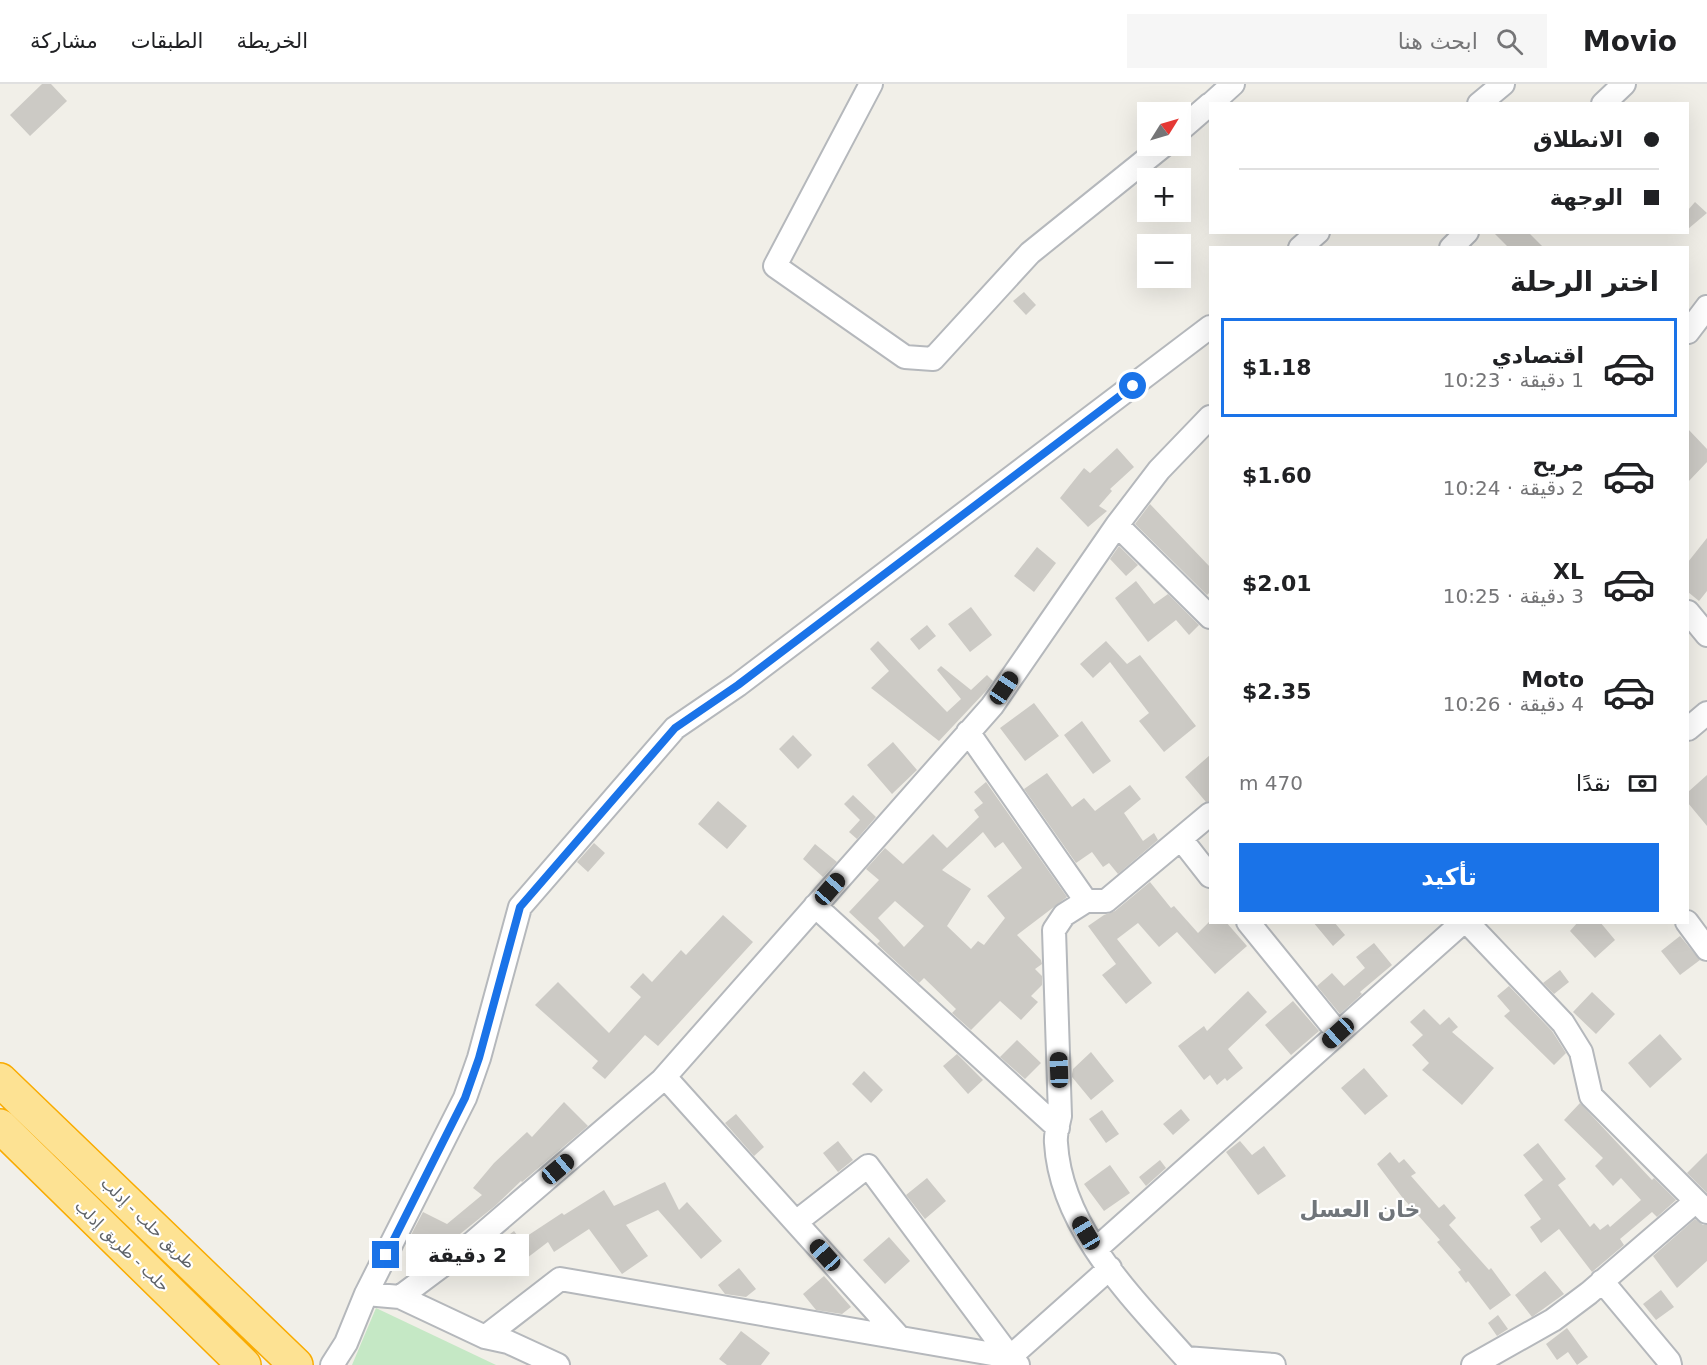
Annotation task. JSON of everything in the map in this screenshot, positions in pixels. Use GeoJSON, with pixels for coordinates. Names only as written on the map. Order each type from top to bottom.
{"type":"FeatureCollection","features":[{"type":"Feature","properties":{"kind":"highway","name":"طريق حلب - إدلب"},"geometry":{"type":"LineString","coordinates":[[0,1080],[296,1365]]}},
{"type":"Feature","properties":{"kind":"highway","name":"حلب - طريق إدلب"},"geometry":{"type":"LineString","coordinates":[[0,1126],[244,1365]]}},
{"type":"Feature","properties":{"kind":"highway"},"geometry":{"type":"LineString","coordinates":[[83,1208],[133,1243],[215,1321],[224,1321],[229,1317],[230,1303]]}},
{"type":"Feature","properties":{"kind":"street"},"geometry":{"type":"LineString","coordinates":[[871,84],[775,266],[906,357],[933,359],[1030,253],[1151,156]]}},
{"type":"Feature","properties":{"kind":"street"},"geometry":{"type":"LineString","coordinates":[[1213,102],[1233,84]]}},
{"type":"Feature","properties":{"kind":"street"},"geometry":{"type":"LineString","coordinates":[[1481,102],[1503,84]]}},
{"type":"Feature","properties":{"kind":"street"},"geometry":{"type":"LineString","coordinates":[[1605,102],[1624,84]]}},
{"type":"Feature","properties":{"kind":"street"},"geometry":{"type":"LineString","coordinates":[[1191,121],[1209,106]]}},
{"type":"Feature","properties":{"kind":"street"},"geometry":{"type":"LineString","coordinates":[[1302,246],[1316,234]]}},
{"type":"Feature","properties":{"kind":"street"},"geometry":{"type":"LineString","coordinates":[[1453,246],[1465,234]]}},
{"type":"Feature","properties":{"kind":"street"},"geometry":{"type":"LineString","coordinates":[[1689,331],[1707,307]]}},
{"type":"Feature","properties":{"kind":"street"},"geometry":{"type":"LineString","coordinates":[[332,1365],[346,1343],[366,1294],[465,1098],[479,1058],[520,907],[675,728],[738,685],[1208,335]]}},
{"type":"Feature","properties":{"kind":"street"},"geometry":{"type":"LineString","coordinates":[[400,1297],[471,1244],[665,1077],[992,706],[1117,525],[1159,470],[1209,418]]}},
{"type":"Feature","properties":{"kind":"street"},"geometry":{"type":"LineString","coordinates":[[1117,525],[1209,616]]}},
{"type":"Feature","properties":{"kind":"street"},"geometry":{"type":"LineString","coordinates":[[1689,728],[1707,713]]}},
{"type":"Feature","properties":{"kind":"street"},"geometry":{"type":"LineString","coordinates":[[969,732],[1086,901]]}},
{"type":"Feature","properties":{"kind":"street"},"geometry":{"type":"LineString","coordinates":[[1209,815],[1106,901],[1086,901],[1064,915],[1054,930],[1060,1116],[1055,1141],[1060,1176],[1076,1217],[1096,1249],[1132,1297],[1189,1362],[1274,1365]]}},
{"type":"Feature","properties":{"kind":"street"},"geometry":{"type":"LineString","coordinates":[[1181,839],[1209,875]]}},
{"type":"Feature","properties":{"kind":"street"},"geometry":{"type":"LineString","coordinates":[[815,906],[1058,1128]]}},
{"type":"Feature","properties":{"kind":"street"},"geometry":{"type":"LineString","coordinates":[[1250,924],[1338,1033]]}},
{"type":"Feature","properties":{"kind":"street"},"geometry":{"type":"LineString","coordinates":[[1096,1249],[1463,924]]}},
{"type":"Feature","properties":{"kind":"street"},"geometry":{"type":"LineString","coordinates":[[1467,924],[1563,1023],[1581,1052],[1591,1096],[1702,1206],[1553,1320],[1473,1365]]}},
{"type":"Feature","properties":{"kind":"street"},"geometry":{"type":"LineString","coordinates":[[1688,924],[1707,949]]}},
{"type":"Feature","properties":{"kind":"street"},"geometry":{"type":"LineString","coordinates":[[665,1077],[900,1338]]}},
{"type":"Feature","properties":{"kind":"street"},"geometry":{"type":"LineString","coordinates":[[796,1222],[868,1166],[1014,1361]]}},
{"type":"Feature","properties":{"kind":"street"},"geometry":{"type":"LineString","coordinates":[[1014,1361],[1110,1268]]}},
{"type":"Feature","properties":{"kind":"street"},"geometry":{"type":"LineString","coordinates":[[485,1337],[560,1279],[900,1338],[1014,1361]]}},
{"type":"Feature","properties":{"kind":"street"},"geometry":{"type":"LineString","coordinates":[[1602,1281],[1670,1365]]}},
{"type":"Feature","properties":{"kind":"street"},"geometry":{"type":"LineString","coordinates":[[366,1294],[400,1297],[485,1337],[508,1342],[558,1365]]}},
{"type":"Feature","properties":{"kind":"green space"},"geometry":{"type":"Polygon","coordinates":[[[376,1308],[496,1365],[352,1365],[376,1308]]]}},
{"type":"Feature","properties":{"kind":"building"},"geometry":{"type":"Polygon","coordinates":[[[42,84],[51,84],[67,101],[30,136],[10,115],[42,84]]]}},
{"type":"Feature","properties":{"kind":"building"},"geometry":{"type":"Polygon","coordinates":[[[1695,202],[1707,213],[1689,228],[1689,209],[1695,202]]]}},
{"type":"Feature","properties":{"kind":"building"},"geometry":{"type":"Polygon","coordinates":[[[1495,234],[1530,234],[1542,246],[1507,246],[1495,234]]]}},
{"type":"Feature","properties":{"kind":"building"},"geometry":{"type":"Polygon","coordinates":[[[1024,292],[1036,305],[1026,315],[1013,301],[1024,292]]]}},
{"type":"Feature","properties":{"kind":"building"},"geometry":{"type":"Polygon","coordinates":[[[1689,430],[1707,449],[1707,462],[1689,481],[1689,430]]]}},
{"type":"Feature","properties":{"kind":"building"},"geometry":{"type":"Polygon","coordinates":[[[1117,448],[1134,467],[1110,489],[1112,491],[1099,506],[1107,511],[1088,527],[1060,498],[1084,468],[1090,473],[1117,448]]]}},
{"type":"Feature","properties":{"kind":"building"},"geometry":{"type":"Polygon","coordinates":[[[1150,504],[1209,566],[1209,593],[1207,595],[1135,524],[1150,504]]]}},
{"type":"Feature","properties":{"kind":"building"},"geometry":{"type":"Polygon","coordinates":[[[1707,538],[1707,591],[1699,601],[1689,593],[1689,561],[1707,538]]]}},
{"type":"Feature","properties":{"kind":"building"},"geometry":{"type":"Polygon","coordinates":[[[1119,546],[1138,565],[1126,576],[1110,559],[1119,546]]]}},
{"type":"Feature","properties":{"kind":"building"},"geometry":{"type":"Polygon","coordinates":[[[1037,547],[1056,563],[1034,592],[1014,576],[1037,547]]]}},
{"type":"Feature","properties":{"kind":"building"},"geometry":{"type":"Polygon","coordinates":[[[1136,581],[1154,604],[1168,594],[1199,625],[1189,635],[1176,620],[1148,642],[1115,598],[1136,581]]]}},
{"type":"Feature","properties":{"kind":"building"},"geometry":{"type":"Polygon","coordinates":[[[971,607],[992,635],[970,652],[948,624],[971,607]]]}},
{"type":"Feature","properties":{"kind":"building"},"geometry":{"type":"Polygon","coordinates":[[[927,625],[936,636],[919,650],[910,639],[927,625]]]}},
{"type":"Feature","properties":{"kind":"building"},"geometry":{"type":"Polygon","coordinates":[[[878,641],[947,712],[961,699],[937,670],[941,666],[971,690],[987,675],[993,681],[939,741],[871,688],[889,671],[870,649],[878,641]]]}},
{"type":"Feature","properties":{"kind":"building"},"geometry":{"type":"Polygon","coordinates":[[[1106,641],[1127,664],[1140,655],[1196,726],[1164,752],[1139,721],[1149,713],[1110,662],[1093,678],[1080,664],[1106,641]]]}},
{"type":"Feature","properties":{"kind":"building"},"geometry":{"type":"Polygon","coordinates":[[[1034,703],[1059,736],[1025,761],[1000,728],[1034,703]]]}},
{"type":"Feature","properties":{"kind":"building"},"geometry":{"type":"Polygon","coordinates":[[[1082,721],[1111,761],[1093,774],[1064,735],[1082,721]]]}},
{"type":"Feature","properties":{"kind":"building"},"geometry":{"type":"Polygon","coordinates":[[[793,735],[812,755],[798,769],[779,749],[793,735]]]}},
{"type":"Feature","properties":{"kind":"building"},"geometry":{"type":"Polygon","coordinates":[[[893,742],[917,770],[892,794],[867,765],[893,742]]]}},
{"type":"Feature","properties":{"kind":"building"},"geometry":{"type":"Polygon","coordinates":[[[1209,756],[1209,801],[1206,802],[1185,777],[1209,756]]]}},
{"type":"Feature","properties":{"kind":"building"},"geometry":{"type":"Polygon","coordinates":[[[1047,773],[1072,807],[1084,798],[1095,811],[1130,785],[1141,799],[1124,813],[1143,841],[1154,833],[1158,840],[1118,874],[1109,863],[1103,867],[1092,852],[1076,863],[1024,789],[1047,773]]]}},
{"type":"Feature","properties":{"kind":"building"},"geometry":{"type":"Polygon","coordinates":[[[1707,775],[1707,826],[1689,804],[1689,791],[1707,775]]]}},
{"type":"Feature","properties":{"kind":"building"},"geometry":{"type":"Polygon","coordinates":[[[986,782],[1067,897],[1017,935],[1041,960],[1042,964],[1035,969],[1042,976],[1042,985],[1031,996],[1038,1002],[1021,1020],[1000,1001],[971,1030],[952,1013],[956,1009],[924,978],[919,983],[877,944],[880,941],[849,912],[879,880],[866,869],[885,848],[903,864],[933,834],[947,848],[979,817],[974,810],[983,803],[974,792],[986,782]],[[983,832],[942,870],[971,889],[947,926],[971,949],[978,941],[984,945],[1005,918],[987,896],[1022,868],[1003,842],[995,848],[983,832]],[[895,901],[878,918],[904,947],[924,926],[895,901]]]}},
{"type":"Feature","properties":{"kind":"building"},"geometry":{"type":"Polygon","coordinates":[[[853,795],[876,817],[857,839],[849,832],[860,820],[844,804],[853,795]]]}},
{"type":"Feature","properties":{"kind":"building"},"geometry":{"type":"Polygon","coordinates":[[[718,801],[747,826],[727,849],[698,824],[718,801]]]}},
{"type":"Feature","properties":{"kind":"building"},"geometry":{"type":"Polygon","coordinates":[[[594,843],[605,853],[588,872],[577,862],[594,843]]]}},
{"type":"Feature","properties":{"kind":"building"},"geometry":{"type":"Polygon","coordinates":[[[815,844],[837,862],[823,877],[803,859],[815,844]]]}},
{"type":"Feature","properties":{"kind":"building"},"geometry":{"type":"Polygon","coordinates":[[[1150,882],[1171,908],[1174,906],[1198,933],[1209,922],[1209,924],[1228,924],[1247,946],[1215,974],[1177,932],[1159,947],[1138,923],[1117,939],[1152,983],[1126,1004],[1102,975],[1116,964],[1088,926],[1104,915],[1115,911],[1150,882]]]}},
{"type":"Feature","properties":{"kind":"building"},"geometry":{"type":"Polygon","coordinates":[[[723,915],[753,942],[658,1046],[645,1035],[605,1079],[592,1068],[598,1061],[535,1005],[558,982],[609,1033],[641,997],[630,987],[643,973],[652,982],[681,950],[686,955],[723,915]]]}},
{"type":"Feature","properties":{"kind":"building"},"geometry":{"type":"Polygon","coordinates":[[[1315,924],[1336,924],[1345,935],[1333,946],[1315,924]]]}},
{"type":"Feature","properties":{"kind":"building"},"geometry":{"type":"Polygon","coordinates":[[[1576,924],[1602,924],[1615,940],[1595,958],[1570,931],[1576,924]]]}},
{"type":"Feature","properties":{"kind":"building"},"geometry":{"type":"Polygon","coordinates":[[[1680,936],[1700,960],[1680,975],[1661,951],[1680,936]]]}},
{"type":"Feature","properties":{"kind":"building"},"geometry":{"type":"Polygon","coordinates":[[[1374,943],[1392,965],[1360,992],[1362,994],[1340,1014],[1317,986],[1332,973],[1344,986],[1365,968],[1356,957],[1374,943]]]}},
{"type":"Feature","properties":{"kind":"building"},"geometry":{"type":"Polygon","coordinates":[[[1560,970],[1569,982],[1554,994],[1543,983],[1560,970]]]}},
{"type":"Feature","properties":{"kind":"building"},"geometry":{"type":"Polygon","coordinates":[[[1509,986],[1552,1031],[1566,1053],[1554,1065],[1504,1016],[1510,1011],[1497,996],[1509,986]]]}},
{"type":"Feature","properties":{"kind":"building"},"geometry":{"type":"Polygon","coordinates":[[[1248,991],[1267,1012],[1228,1049],[1243,1068],[1227,1081],[1225,1078],[1217,1085],[1210,1075],[1204,1080],[1178,1046],[1204,1026],[1207,1031],[1248,991]]]}},
{"type":"Feature","properties":{"kind":"building"},"geometry":{"type":"Polygon","coordinates":[[[1592,992],[1615,1014],[1596,1034],[1573,1012],[1592,992]]]}},
{"type":"Feature","properties":{"kind":"building"},"geometry":{"type":"Polygon","coordinates":[[[1293,1001],[1319,1031],[1291,1055],[1265,1025],[1293,1001]]]}},
{"type":"Feature","properties":{"kind":"building"},"geometry":{"type":"Polygon","coordinates":[[[1424,1009],[1440,1025],[1449,1017],[1458,1027],[1452,1032],[1494,1068],[1462,1105],[1422,1070],[1429,1063],[1412,1045],[1423,1035],[1410,1022],[1424,1009]]]}},
{"type":"Feature","properties":{"kind":"building"},"geometry":{"type":"Polygon","coordinates":[[[1660,1034],[1682,1059],[1650,1088],[1628,1063],[1660,1034]]]}},
{"type":"Feature","properties":{"kind":"building"},"geometry":{"type":"Polygon","coordinates":[[[1017,1040],[1041,1063],[1025,1079],[1000,1057],[1017,1040]]]}},
{"type":"Feature","properties":{"kind":"building"},"geometry":{"type":"Polygon","coordinates":[[[1091,1052],[1114,1081],[1091,1100],[1072,1074],[1073,1069],[1091,1052]]]}},
{"type":"Feature","properties":{"kind":"building"},"geometry":{"type":"Polygon","coordinates":[[[957,1054],[983,1080],[968,1094],[943,1066],[957,1054]]]}},
{"type":"Feature","properties":{"kind":"building"},"geometry":{"type":"Polygon","coordinates":[[[1364,1068],[1388,1096],[1365,1115],[1341,1088],[1364,1068]]]}},
{"type":"Feature","properties":{"kind":"building"},"geometry":{"type":"Polygon","coordinates":[[[864,1071],[883,1090],[871,1103],[852,1084],[864,1071]]]}},
{"type":"Feature","properties":{"kind":"building"},"geometry":{"type":"Polygon","coordinates":[[[564,1102],[588,1126],[430,1258],[411,1235],[423,1212],[447,1224],[482,1195],[473,1188],[494,1163],[527,1132],[532,1137],[564,1102]]]}},
{"type":"Feature","properties":{"kind":"building"},"geometry":{"type":"Polygon","coordinates":[[[1580,1103],[1652,1180],[1654,1178],[1676,1200],[1657,1217],[1652,1212],[1620,1239],[1624,1245],[1592,1272],[1559,1229],[1541,1243],[1530,1227],[1541,1219],[1524,1195],[1543,1180],[1523,1155],[1538,1143],[1566,1179],[1558,1185],[1590,1227],[1594,1223],[1600,1230],[1608,1224],[1610,1227],[1641,1200],[1621,1178],[1613,1186],[1595,1166],[1603,1158],[1564,1120],[1580,1103]]]}},
{"type":"Feature","properties":{"kind":"building"},"geometry":{"type":"Polygon","coordinates":[[[1181,1109],[1190,1120],[1173,1135],[1163,1124],[1181,1109]]]}},
{"type":"Feature","properties":{"kind":"building"},"geometry":{"type":"Polygon","coordinates":[[[1102,1110],[1119,1134],[1106,1143],[1089,1119],[1102,1110]]]}},
{"type":"Feature","properties":{"kind":"building"},"geometry":{"type":"Polygon","coordinates":[[[736,1114],[764,1147],[754,1156],[725,1123],[736,1114]]]}},
{"type":"Feature","properties":{"kind":"building"},"geometry":{"type":"Polygon","coordinates":[[[838,1141],[853,1160],[838,1172],[823,1153],[838,1141]]]}},
{"type":"Feature","properties":{"kind":"building"},"geometry":{"type":"Polygon","coordinates":[[[1240,1141],[1252,1155],[1264,1146],[1286,1176],[1258,1195],[1226,1152],[1240,1141]]]}},
{"type":"Feature","properties":{"kind":"building"},"geometry":{"type":"Polygon","coordinates":[[[1390,1152],[1399,1163],[1404,1159],[1416,1173],[1411,1176],[1439,1208],[1444,1204],[1456,1218],[1449,1225],[1489,1270],[1491,1268],[1511,1295],[1490,1310],[1468,1281],[1466,1283],[1458,1272],[1461,1270],[1437,1242],[1440,1240],[1402,1197],[1377,1164],[1390,1152]]]}},
{"type":"Feature","properties":{"kind":"building"},"geometry":{"type":"Polygon","coordinates":[[[1707,1153],[1707,1193],[1687,1173],[1707,1153]]]}},
{"type":"Feature","properties":{"kind":"building"},"geometry":{"type":"Polygon","coordinates":[[[1160,1160],[1166,1168],[1146,1186],[1139,1177],[1160,1160]]]}},
{"type":"Feature","properties":{"kind":"building"},"geometry":{"type":"Polygon","coordinates":[[[1110,1165],[1130,1193],[1104,1211],[1084,1184],[1110,1165]]]}},
{"type":"Feature","properties":{"kind":"building"},"geometry":{"type":"Polygon","coordinates":[[[927,1178],[946,1201],[925,1219],[906,1195],[927,1178]]]}},
{"type":"Feature","properties":{"kind":"building"},"geometry":{"type":"Polygon","coordinates":[[[665,1182],[679,1210],[687,1202],[722,1241],[701,1259],[658,1210],[626,1225],[648,1256],[622,1274],[589,1229],[554,1252],[548,1242],[506,1274],[488,1250],[514,1231],[521,1240],[562,1213],[564,1215],[604,1190],[614,1206],[665,1182]]]}},
{"type":"Feature","properties":{"kind":"building"},"geometry":{"type":"Polygon","coordinates":[[[1695,1219],[1707,1225],[1707,1261],[1677,1288],[1653,1256],[1695,1219]]]}},
{"type":"Feature","properties":{"kind":"building"},"geometry":{"type":"Polygon","coordinates":[[[889,1237],[910,1261],[885,1284],[863,1260],[889,1237]]]}},
{"type":"Feature","properties":{"kind":"building"},"geometry":{"type":"Polygon","coordinates":[[[739,1268],[756,1289],[746,1297],[725,1294],[718,1285],[739,1268]]]}},
{"type":"Feature","properties":{"kind":"building"},"geometry":{"type":"Polygon","coordinates":[[[1545,1271],[1564,1294],[1532,1317],[1515,1295],[1545,1271]]]}},
{"type":"Feature","properties":{"kind":"building"},"geometry":{"type":"Polygon","coordinates":[[[824,1276],[851,1307],[842,1314],[816,1310],[803,1294],[824,1276]]]}},
{"type":"Feature","properties":{"kind":"building"},"geometry":{"type":"Polygon","coordinates":[[[1661,1290],[1674,1307],[1656,1320],[1643,1304],[1661,1290]]]}},
{"type":"Feature","properties":{"kind":"building"},"geometry":{"type":"Polygon","coordinates":[[[1498,1315],[1508,1329],[1497,1336],[1488,1323],[1498,1315]]]}},
{"type":"Feature","properties":{"kind":"building"},"geometry":{"type":"Polygon","coordinates":[[[1567,1328],[1588,1357],[1577,1365],[1568,1352],[1557,1360],[1546,1344],[1567,1328]]]}},
{"type":"Feature","properties":{"kind":"building"},"geometry":{"type":"Polygon","coordinates":[[[741,1331],[770,1353],[761,1365],[727,1365],[719,1359],[741,1331]]]}},
{"type":"Feature","properties":{"kind":"district","name":"خان العسل"},"geometry":{"type":"Point","coordinates":[1360,1209]}},
{"type":"Feature","properties":{"kind":"route"},"geometry":{"type":"LineString","coordinates":[[386,1255],[465,1098],[479,1058],[520,907],[675,728],[738,685],[1133,386]]}}]}
